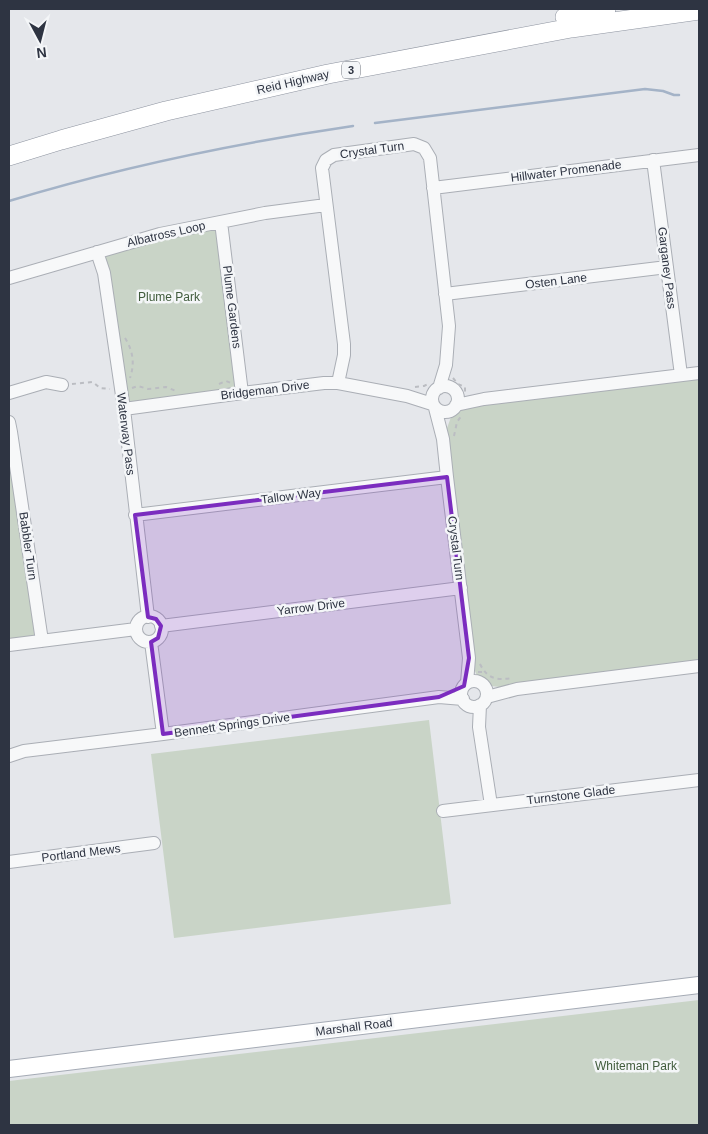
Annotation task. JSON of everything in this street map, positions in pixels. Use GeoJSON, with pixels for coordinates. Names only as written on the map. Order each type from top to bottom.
{"type":"FeatureCollection","features":[{"type":"Feature","properties":{"kind":"highway","name":"Reid Highway"},"geometry":{"type":"LineString","coordinates":[[9,145],[163,100],[325,64],[606,9]]}},
{"type":"Feature","properties":{"kind":"highway","name":"Reid Highway"},"geometry":{"type":"LineString","coordinates":[[9,156],[166,111],[328,74],[571,28],[699,10]]}},
{"type":"Feature","properties":{"kind":"main road","name":"Marshall Road"},"geometry":{"type":"LineString","coordinates":[[9,1069],[699,985]]}},
{"type":"Feature","properties":{"kind":"street","name":"Crystal Turn"},"geometry":{"type":"LineString","coordinates":[[338,383],[344,355],[344,344],[322,168],[326,160],[334,155],[414,144],[424,148],[430,158],[449,326],[446,365],[450,398]]}},
{"type":"Feature","properties":{"kind":"street","name":"Hillwater Promenade"},"geometry":{"type":"LineString","coordinates":[[433,188],[699,155]]}},
{"type":"Feature","properties":{"kind":"street","name":"Garganey Pass"},"geometry":{"type":"LineString","coordinates":[[653,160],[681,375]]}},
{"type":"Feature","properties":{"kind":"street","name":"Albatross Loop"},"geometry":{"type":"LineString","coordinates":[[9,278],[160,234],[265,213],[326,205]]}},
{"type":"Feature","properties":{"kind":"street","name":"Plume Gardens"},"geometry":{"type":"LineString","coordinates":[[221,222],[242,393]]}},
{"type":"Feature","properties":{"kind":"street","name":"Waterway Pass"},"geometry":{"type":"LineString","coordinates":[[97,252],[104,273],[123,390],[135,515],[148,617]]}},
{"type":"Feature","properties":{"kind":"street","name":"Osten Lane"},"geometry":{"type":"LineString","coordinates":[[446,294],[667,267]]}},
{"type":"Feature","properties":{"kind":"street"},"geometry":{"type":"LineString","coordinates":[[681,375],[699,373]]}},
{"type":"Feature","properties":{"kind":"street","name":"Bridgeman Drive"},"geometry":{"type":"LineString","coordinates":[[124,409],[324,383],[338,383],[407,396],[434,406],[442,412],[446,412],[450,398],[465,394],[484,399],[681,375]]}},
{"type":"Feature","properties":{"kind":"street"},"geometry":{"type":"LineString","coordinates":[[9,392],[46,382],[62,385]]}},
{"type":"Feature","properties":{"kind":"street"},"geometry":{"type":"LineString","coordinates":[[407,396],[450,398]]}},
{"type":"Feature","properties":{"kind":"street"},"geometry":{"type":"LineString","coordinates":[[434,406],[432,397],[450,398]]}},
{"type":"Feature","properties":{"kind":"street"},"geometry":{"type":"LineString","coordinates":[[448,439],[450,398]]}},
{"type":"Feature","properties":{"kind":"street","name":"Crystal Turn"},"geometry":{"type":"LineString","coordinates":[[434,406],[448,439],[447,478],[461,588],[475,660],[474,684],[462,695],[475,702]]}},
{"type":"Feature","properties":{"kind":"street","name":"Babbler Turn"},"geometry":{"type":"LineString","coordinates":[[9,422],[42,641]]}},
{"type":"Feature","properties":{"kind":"street","name":"Tallow Way"},"geometry":{"type":"LineString","coordinates":[[135,515],[447,478]]}},
{"type":"Feature","properties":{"kind":"street","name":"Yarrow Drive"},"geometry":{"type":"LineString","coordinates":[[161,626],[461,588]]}},
{"type":"Feature","properties":{"kind":"street"},"geometry":{"type":"LineString","coordinates":[[148,617],[156,619],[160,622],[161,626],[161,634],[151,642],[142,640],[136,629],[140,621],[148,617]]}},
{"type":"Feature","properties":{"kind":"street"},"geometry":{"type":"LineString","coordinates":[[9,645],[136,629]]}},
{"type":"Feature","properties":{"kind":"street"},"geometry":{"type":"LineString","coordinates":[[151,642],[163,734]]}},
{"type":"Feature","properties":{"kind":"street","name":"Bennett Springs Drive"},"geometry":{"type":"LineString","coordinates":[[9,750],[24,751],[163,734],[439,697],[474,684],[515,683],[699,666]]}},
{"type":"Feature","properties":{"kind":"street","name":"Bennett Springs Drive"},"geometry":{"type":"LineString","coordinates":[[439,697],[475,702],[515,683]]}},
{"type":"Feature","properties":{"kind":"street"},"geometry":{"type":"LineString","coordinates":[[474,684],[487,692],[475,702],[491,805]]}},
{"type":"Feature","properties":{"kind":"street","name":"Bennett Springs Drive"},"geometry":{"type":"LineString","coordinates":[[9,756],[24,751]]}},
{"type":"Feature","properties":{"kind":"street","name":"Turnstone Glade"},"geometry":{"type":"LineString","coordinates":[[443,811],[699,780]]}},
{"type":"Feature","properties":{"kind":"street","name":"Portland Mews"},"geometry":{"type":"LineString","coordinates":[[9,862],[154,844]]}},
{"type":"Feature","properties":{"kind":"path"},"geometry":{"type":"LineString","coordinates":[[215,387],[226,381],[232,383]]}},
{"type":"Feature","properties":{"kind":"path"},"geometry":{"type":"LineString","coordinates":[[62,385],[93,382],[100,388],[123,390],[138,386],[148,390],[166,387],[178,392]]}},
{"type":"Feature","properties":{"kind":"path"},"geometry":{"type":"LineString","coordinates":[[448,439],[457,422],[450,398]]}},
{"type":"Feature","properties":{"kind":"path"},"geometry":{"type":"LineString","coordinates":[[475,660],[485,672],[495,679],[515,683]]}},
{"type":"Feature","properties":{"kind":"highlighted area"},"geometry":{"type":"Polygon","coordinates":[[[447,477],[469,658],[464,686],[439,697],[163,734],[151,642],[158,638],[161,626],[156,619],[148,617],[135,515],[447,477]]]}},
{"type":"Feature","properties":{"kind":"green space","name":"Plume Park"},"geometry":{"type":"Polygon","coordinates":[[[221,222],[242,393],[124,409],[97,252],[221,222]]]}},
{"type":"Feature","properties":{"kind":"green space"},"geometry":{"type":"Polygon","coordinates":[[[699,373],[699,666],[517,689],[483,685],[469,658],[443,439],[454,409],[699,373]]]}},
{"type":"Feature","properties":{"kind":"green space"},"geometry":{"type":"Polygon","coordinates":[[[9,422],[42,641],[9,645],[9,422]]]}},
{"type":"Feature","properties":{"kind":"green space"},"geometry":{"type":"Polygon","coordinates":[[[429,720],[451,904],[174,938],[151,754],[429,720]]]}},
{"type":"Feature","properties":{"kind":"green space","name":"Whiteman Park"},"geometry":{"type":"Polygon","coordinates":[[[699,1000],[699,1125],[9,1125],[9,1081],[699,1000]]]}},
{"type":"Feature","properties":{"kind":"waterway"},"geometry":{"type":"LineString","coordinates":[[375,123],[645,89],[679,95]]}},
{"type":"Feature","properties":{"kind":"waterway"},"geometry":{"type":"LineString","coordinates":[[9,201],[94,177],[179,157],[353,126]]}}]}
